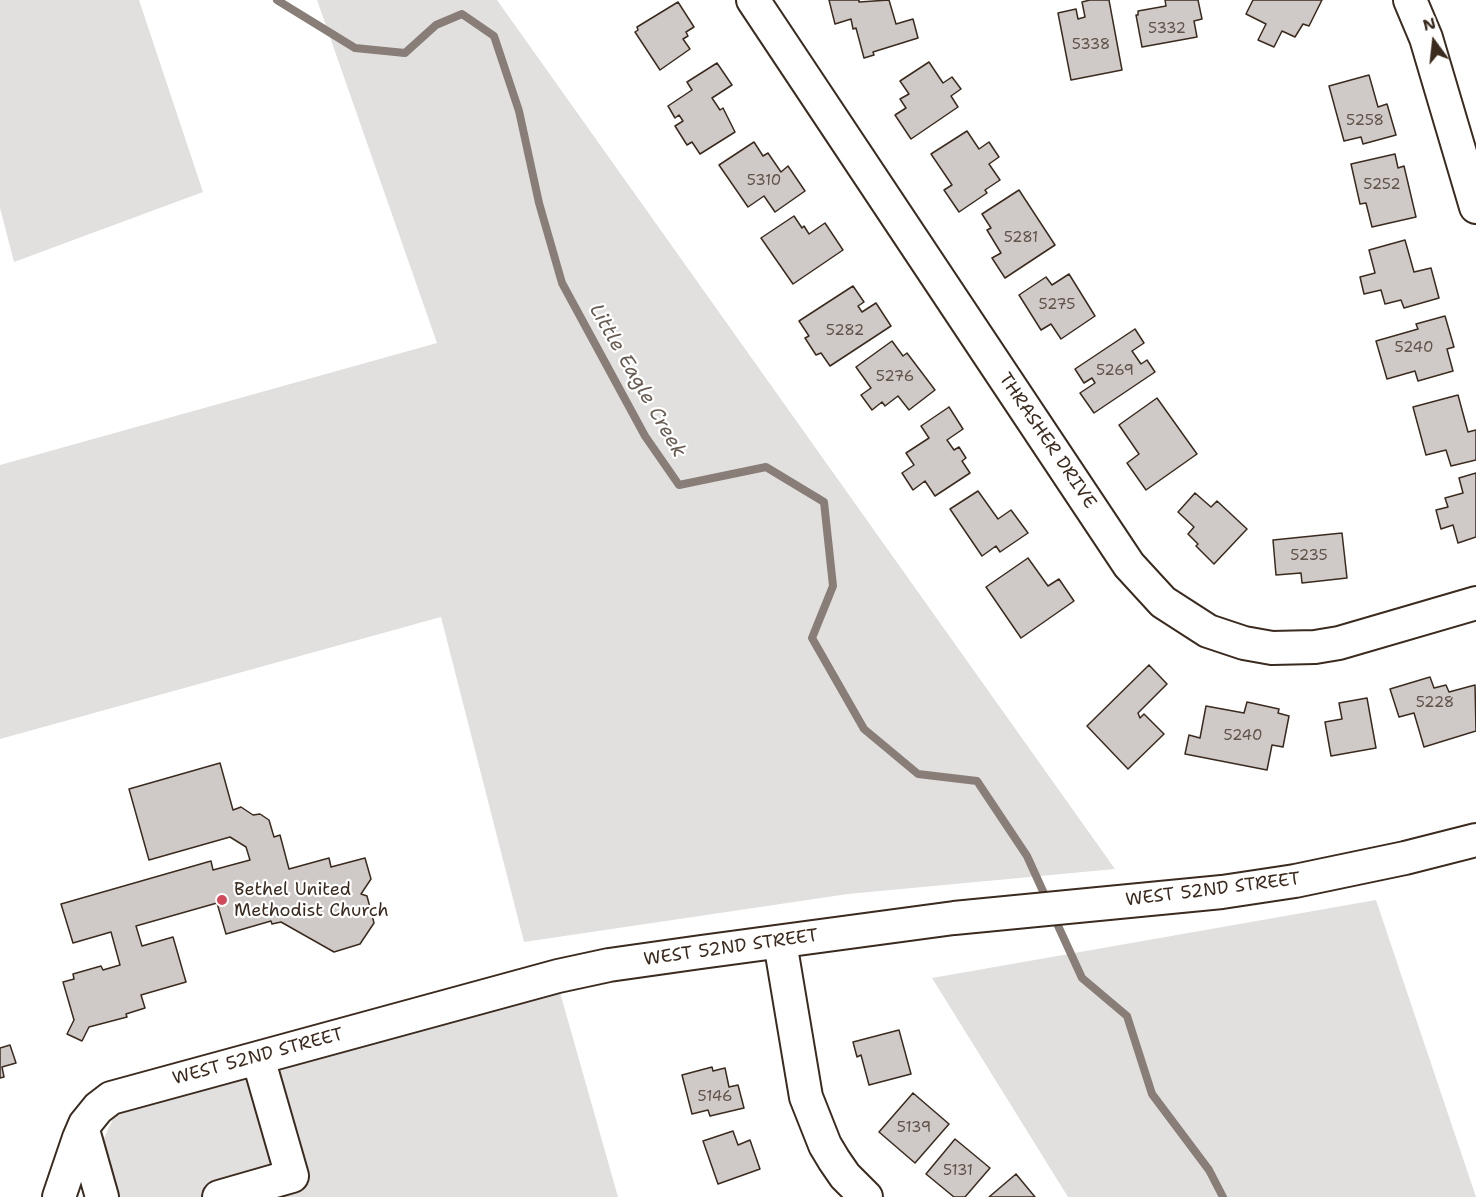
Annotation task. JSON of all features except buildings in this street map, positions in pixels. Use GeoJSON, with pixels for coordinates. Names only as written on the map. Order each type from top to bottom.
{"type":"FeatureCollection","features":[{"type":"Feature","properties":{"kind":"street","name":"THRASHER DRIVE"},"geometry":{"type":"LineString","coordinates":[[753,0],[1129,565],[1163,602],[1208,631],[1244,643],[1272,648],[1315,647],[1339,643],[1476,603]]}},
{"type":"Feature","properties":{"kind":"street"},"geometry":{"type":"LineString","coordinates":[[1410,0],[1426,38],[1476,207]]}},
{"type":"Feature","properties":{"kind":"street","name":"WEST 52ND STREET"},"geometry":{"type":"LineString","coordinates":[[59,1197],[83,1130],[92,1114],[111,1098],[558,976],[621,963],[954,918],[1222,892],[1295,881],[1406,858],[1476,840]]}},
{"type":"Feature","properties":{"kind":"street"},"geometry":{"type":"LineString","coordinates":[[780,942],[806,1097],[834,1160],[845,1176],[866,1197]]}},
{"type":"Feature","properties":{"kind":"street"},"geometry":{"type":"LineString","coordinates":[[219,1197],[292,1176],[258,1058]]}},
{"type":"Feature","properties":{"kind":"street"},"geometry":{"type":"LineString","coordinates":[[83,1130],[102,1197]]}},
{"type":"Feature","properties":{"kind":"shaded area"},"geometry":{"type":"Polygon","coordinates":[[[0,0],[139,0],[203,192],[14,262],[0,208],[0,0]]]}},
{"type":"Feature","properties":{"kind":"shaded area"},"geometry":{"type":"Polygon","coordinates":[[[317,0],[497,0],[1115,869],[848,894],[524,942],[441,617],[0,739],[0,465],[437,343],[317,0]]]}},
{"type":"Feature","properties":{"kind":"shaded area"},"geometry":{"type":"Polygon","coordinates":[[[1376,900],[1476,1197],[1068,1197],[932,978],[1376,900]]]}},
{"type":"Feature","properties":{"kind":"shaded area"},"geometry":{"type":"Polygon","coordinates":[[[559,989],[618,1197],[116,1197],[101,1145],[115,1114],[559,989]]]}},
{"type":"Feature","properties":{"kind":"waterway","name":"Little Eagle Creek"},"geometry":{"type":"LineString","coordinates":[[277,0],[355,48],[405,53],[436,25],[462,14],[494,36],[519,111],[539,203],[562,283],[645,436],[679,485],[766,467],[824,502],[833,586],[812,638],[864,729],[918,774],[977,781],[1027,856],[1047,900]]}},
{"type":"Feature","properties":{"kind":"waterway","name":"Little Eagle Creek"},"geometry":{"type":"LineString","coordinates":[[1054,917],[1082,978],[1127,1016],[1152,1094],[1209,1170],[1223,1197]]}},
{"type":"Feature","properties":{"kind":"place","name":"Bethel United Methodist Church"},"geometry":{"type":"Point","coordinates":[222,900]}}]}
